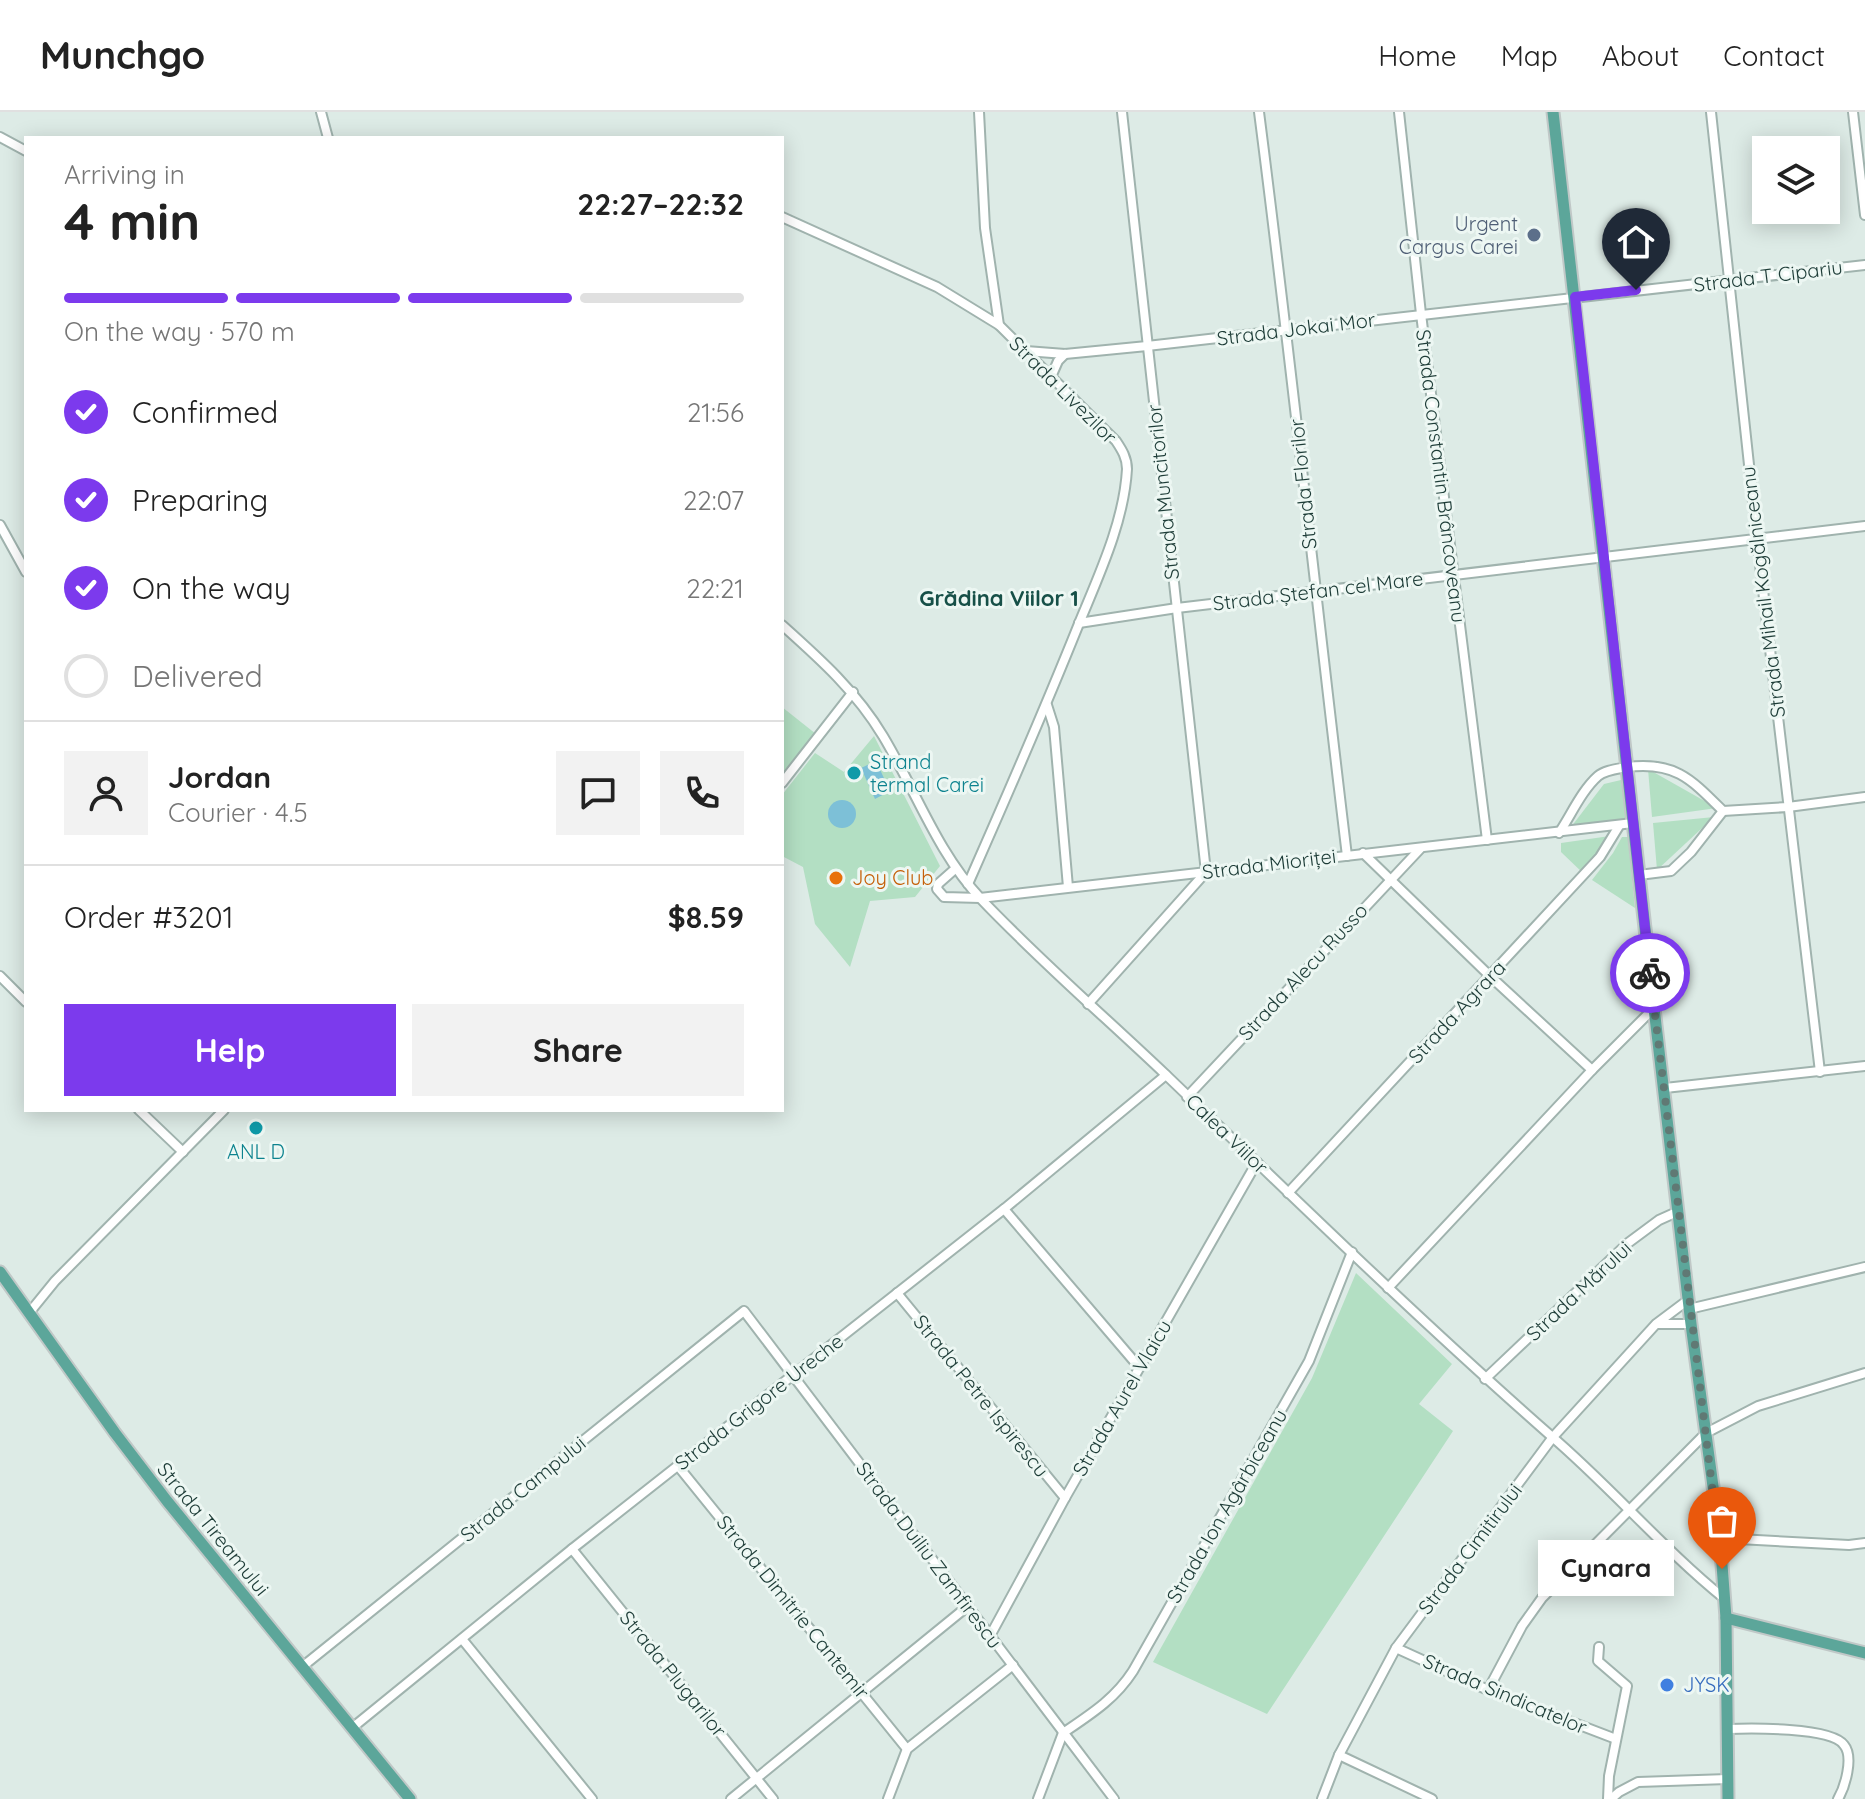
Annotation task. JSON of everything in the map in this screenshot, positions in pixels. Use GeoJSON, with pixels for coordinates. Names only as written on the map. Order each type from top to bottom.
{"type":"FeatureCollection","features":[{"type":"Feature","properties":{"kind":"main road"},"geometry":{"type":"LineString","coordinates":[[1553,112],[1691,1324],[1720,1538],[1726,1618],[1728,1799]]}},
{"type":"Feature","properties":{"kind":"main road","name":"Strada Tireamului"},"geometry":{"type":"LineString","coordinates":[[0,1272],[115,1433],[410,1799]]}},
{"type":"Feature","properties":{"kind":"main road"},"geometry":{"type":"LineString","coordinates":[[1726,1618],[1865,1653]]}},
{"type":"Feature","properties":{"kind":"street"},"geometry":{"type":"LineString","coordinates":[[321,112],[327,136]]}},
{"type":"Feature","properties":{"kind":"street","name":"Strada Livezilor"},"geometry":{"type":"LineString","coordinates":[[968,884],[1047,704],[1101,568],[1122,499],[1127,466],[1124,453],[1116,441],[999,325],[985,228],[979,112]]}},
{"type":"Feature","properties":{"kind":"street","name":"Strada Muncitorilor"},"geometry":{"type":"LineString","coordinates":[[1122,112],[1206,872]]}},
{"type":"Feature","properties":{"kind":"street","name":"Strada Florilor"},"geometry":{"type":"LineString","coordinates":[[1259,112],[1347,856]]}},
{"type":"Feature","properties":{"kind":"street","name":"Strada Constantin Brâncoveanu"},"geometry":{"type":"LineString","coordinates":[[1399,112],[1421,314],[1487,840]]}},
{"type":"Feature","properties":{"kind":"street","name":"Strada Mihail Kogălniceanu"},"geometry":{"type":"LineString","coordinates":[[1711,112],[1757,539],[1820,1072]]}},
{"type":"Feature","properties":{"kind":"street"},"geometry":{"type":"LineString","coordinates":[[1853,112],[1865,215]]}},
{"type":"Feature","properties":{"kind":"street"},"geometry":{"type":"LineString","coordinates":[[0,137],[24,150]]}},
{"type":"Feature","properties":{"kind":"street"},"geometry":{"type":"LineString","coordinates":[[784,218],[937,287],[999,325]]}},
{"type":"Feature","properties":{"kind":"street","name":"Strada T Cipariu"},"geometry":{"type":"LineString","coordinates":[[1575,297],[1865,265]]}},
{"type":"Feature","properties":{"kind":"street","name":"Strada Jokai Mor"},"geometry":{"type":"LineString","coordinates":[[1025,351],[1065,354],[1147,346],[1575,297]]}},
{"type":"Feature","properties":{"kind":"street"},"geometry":{"type":"LineString","coordinates":[[1051,377],[1053,368],[1065,354]]}},
{"type":"Feature","properties":{"kind":"street"},"geometry":{"type":"LineString","coordinates":[[0,525],[24,568]]}},
{"type":"Feature","properties":{"kind":"street","name":"Strada Ștefan cel Mare"},"geometry":{"type":"LineString","coordinates":[[1079,623],[1177,608],[1865,526]]}},
{"type":"Feature","properties":{"kind":"street","name":"Calea Viilor"},"geometry":{"type":"LineString","coordinates":[[784,627],[853,692],[883,737],[955,869],[980,898],[1388,1288],[1485,1379],[1553,1437],[1725,1599]]}},
{"type":"Feature","properties":{"kind":"street"},"geometry":{"type":"LineString","coordinates":[[784,780],[853,692]]}},
{"type":"Feature","properties":{"kind":"street"},"geometry":{"type":"LineString","coordinates":[[1047,704],[1054,727],[1068,887]]}},
{"type":"Feature","properties":{"kind":"street"},"geometry":{"type":"LineString","coordinates":[[1559,833],[1595,779],[1606,771],[1627,767],[1667,767],[1685,777],[1723,811],[1865,797]]}},
{"type":"Feature","properties":{"kind":"street"},"geometry":{"type":"LineString","coordinates":[[1639,875],[1671,871],[1691,852],[1723,811]]}},
{"type":"Feature","properties":{"kind":"street","name":"Strada Mioriței"},"geometry":{"type":"LineString","coordinates":[[955,869],[938,884],[940,894],[944,897],[980,898],[1633,823]]}},
{"type":"Feature","properties":{"kind":"street","name":"Strada Agrara"},"geometry":{"type":"LineString","coordinates":[[1288,1193],[1600,857],[1619,826]]}},
{"type":"Feature","properties":{"kind":"street","name":"Strada Alecu Russo"},"geometry":{"type":"LineString","coordinates":[[1187,1097],[1420,848]]}},
{"type":"Feature","properties":{"kind":"street"},"geometry":{"type":"LineString","coordinates":[[1363,853],[1592,1070]]}},
{"type":"Feature","properties":{"kind":"street"},"geometry":{"type":"LineString","coordinates":[[1088,1004],[1206,872]]}},
{"type":"Feature","properties":{"kind":"street"},"geometry":{"type":"LineString","coordinates":[[0,976],[24,1000]]}},
{"type":"Feature","properties":{"kind":"street"},"geometry":{"type":"LineString","coordinates":[[1388,1288],[1654,1008]]}},
{"type":"Feature","properties":{"kind":"street"},"geometry":{"type":"LineString","coordinates":[[1665,1088],[1865,1066]]}},
{"type":"Feature","properties":{"kind":"street","name":"Strada Grigore Ureche"},"geometry":{"type":"LineString","coordinates":[[352,1728],[572,1549],[1004,1209],[1166,1075]]}},
{"type":"Feature","properties":{"kind":"street"},"geometry":{"type":"LineString","coordinates":[[141,1112],[183,1152]]}},
{"type":"Feature","properties":{"kind":"street"},"geometry":{"type":"LineString","coordinates":[[29,1313],[55,1281],[222,1112]]}},
{"type":"Feature","properties":{"kind":"street","name":"Strada Aurel Vlaicu"},"geometry":{"type":"LineString","coordinates":[[990,1636],[1257,1162]]}},
{"type":"Feature","properties":{"kind":"street"},"geometry":{"type":"LineString","coordinates":[[1004,1209],[1139,1367]]}},
{"type":"Feature","properties":{"kind":"street","name":"Strada Mărului"},"geometry":{"type":"LineString","coordinates":[[1485,1379],[1628,1243],[1659,1220],[1679,1211]]}},
{"type":"Feature","properties":{"kind":"street","name":"Strada Ion Agârbiceanu"},"geometry":{"type":"LineString","coordinates":[[1063,1733],[1121,1691],[1309,1361],[1352,1252]]}},
{"type":"Feature","properties":{"kind":"street"},"geometry":{"type":"LineString","coordinates":[[1689,1305],[1865,1267]]}},
{"type":"Feature","properties":{"kind":"street","name":"Strada Petre Ispirescu"},"geometry":{"type":"LineString","coordinates":[[897,1293],[1065,1498]]}},
{"type":"Feature","properties":{"kind":"street","name":"Strada Cimitirului"},"geometry":{"type":"LineString","coordinates":[[1322,1799],[1339,1755],[1396,1648],[1553,1437],[1656,1324],[1689,1305]]}},
{"type":"Feature","properties":{"kind":"street","name":"Strada Duiliu Zamfirescu"},"geometry":{"type":"LineString","coordinates":[[744,1311],[1114,1799]]}},
{"type":"Feature","properties":{"kind":"street","name":"Strada Campului"},"geometry":{"type":"LineString","coordinates":[[302,1667],[744,1311]]}},
{"type":"Feature","properties":{"kind":"street"},"geometry":{"type":"LineString","coordinates":[[1656,1324],[1691,1324]]}},
{"type":"Feature","properties":{"kind":"street"},"geometry":{"type":"LineString","coordinates":[[1488,1690],[1522,1626],[1542,1598],[1706,1433],[1758,1406],[1865,1373]]}},
{"type":"Feature","properties":{"kind":"street","name":"Strada Dimitrie Cantemir"},"geometry":{"type":"LineString","coordinates":[[678,1466],[907,1749]]}},
{"type":"Feature","properties":{"kind":"street"},"geometry":{"type":"LineString","coordinates":[[1720,1538],[1849,1545],[1865,1543]]}},
{"type":"Feature","properties":{"kind":"street","name":"Strada Plugarilor"},"geometry":{"type":"LineString","coordinates":[[572,1549],[773,1799]]}},
{"type":"Feature","properties":{"kind":"street"},"geometry":{"type":"LineString","coordinates":[[731,1799],[968,1606]]}},
{"type":"Feature","properties":{"kind":"street"},"geometry":{"type":"LineString","coordinates":[[462,1639],[592,1799]]}},
{"type":"Feature","properties":{"kind":"street","name":"Strada Sindicatelor"},"geometry":{"type":"LineString","coordinates":[[1599,1647],[1598,1661],[1627,1686],[1609,1776],[1610,1799]]}},
{"type":"Feature","properties":{"kind":"street","name":"Strada Sindicatelor"},"geometry":{"type":"LineString","coordinates":[[1396,1648],[1488,1690],[1616,1739]]}},
{"type":"Feature","properties":{"kind":"street"},"geometry":{"type":"LineString","coordinates":[[888,1799],[907,1749],[1013,1665]]}},
{"type":"Feature","properties":{"kind":"street"},"geometry":{"type":"LineString","coordinates":[[1728,1729],[1766,1727],[1841,1741],[1846,1746],[1847,1755],[1844,1790],[1838,1799]]}},
{"type":"Feature","properties":{"kind":"street"},"geometry":{"type":"LineString","coordinates":[[1038,1799],[1063,1733]]}},
{"type":"Feature","properties":{"kind":"street"},"geometry":{"type":"LineString","coordinates":[[1339,1755],[1432,1799]]}},
{"type":"Feature","properties":{"kind":"street"},"geometry":{"type":"LineString","coordinates":[[1610,1799],[1638,1782],[1728,1779]]}},
{"type":"Feature","properties":{"kind":"green space"},"geometry":{"type":"Polygon","coordinates":[[[784,709],[816,734],[784,774],[784,709]]]}},
{"type":"Feature","properties":{"kind":"green space","name":"Strand termal Carei"},"geometry":{"type":"Polygon","coordinates":[[[874,736],[940,866],[915,897],[870,901],[850,967],[815,924],[803,867],[784,857],[784,792],[815,753],[844,772],[874,736]]]}},
{"type":"Feature","properties":{"kind":"green space"},"geometry":{"type":"Polygon","coordinates":[[[1648,769],[1717,808],[1652,817],[1648,769]]]}},
{"type":"Feature","properties":{"kind":"green space"},"geometry":{"type":"Polygon","coordinates":[[[1621,780],[1627,822],[1571,827],[1604,784],[1621,780]]]}},
{"type":"Feature","properties":{"kind":"green space"},"geometry":{"type":"Polygon","coordinates":[[[1714,817],[1657,870],[1653,823],[1714,817]]]}},
{"type":"Feature","properties":{"kind":"green space"},"geometry":{"type":"Polygon","coordinates":[[[1610,836],[1585,875],[1561,852],[1561,843],[1610,836]]]}},
{"type":"Feature","properties":{"kind":"green space"},"geometry":{"type":"Polygon","coordinates":[[[1622,837],[1628,837],[1635,908],[1592,880],[1622,837]]]}},
{"type":"Feature","properties":{"kind":"green space"},"geometry":{"type":"Polygon","coordinates":[[[1356,1273],[1452,1364],[1419,1404],[1453,1431],[1267,1714],[1153,1662],[1312,1378],[1356,1273]]]}},
{"type":"Feature","properties":{"kind":"water"},"geometry":{"type":"Polygon","coordinates":[[[876,761],[890,791],[875,799],[861,768],[876,761]]]}},
{"type":"Feature","properties":{"kind":"water"},"geometry":{"type":"Polygon","coordinates":[[[842,800],[852,804],[856,814],[852,824],[842,828],[832,824],[828,814],[832,804],[842,800]]]}},
{"type":"Feature","properties":{"kind":"way so far"},"geometry":{"type":"LineString","coordinates":[[1650,973],[1722,1569]]}},
{"type":"Feature","properties":{"kind":"place","name":"Urgent Cargus Carei"},"geometry":{"type":"Point","coordinates":[1534,235]}},
{"type":"Feature","properties":{"kind":"place","name":"Strand termal Carei"},"geometry":{"type":"Point","coordinates":[854,773]}},
{"type":"Feature","properties":{"kind":"place","name":"Joy Club"},"geometry":{"type":"Point","coordinates":[836,878]}},
{"type":"Feature","properties":{"kind":"place","name":"ANL D"},"geometry":{"type":"Point","coordinates":[256,1128]}},
{"type":"Feature","properties":{"kind":"place","name":"Cynara"},"geometry":{"type":"Point","coordinates":[1722,1569]}},
{"type":"Feature","properties":{"kind":"place","name":"JYSK"},"geometry":{"type":"Point","coordinates":[1667,1685]}},
{"type":"Feature","properties":{"kind":"district","name":"Grădina Viilor 1"},"geometry":{"type":"Point","coordinates":[999,598]}},
{"type":"Feature","properties":{"kind":"route"},"geometry":{"type":"LineString","coordinates":[[1636,290],[1575,297],[1650,973]]}}]}
